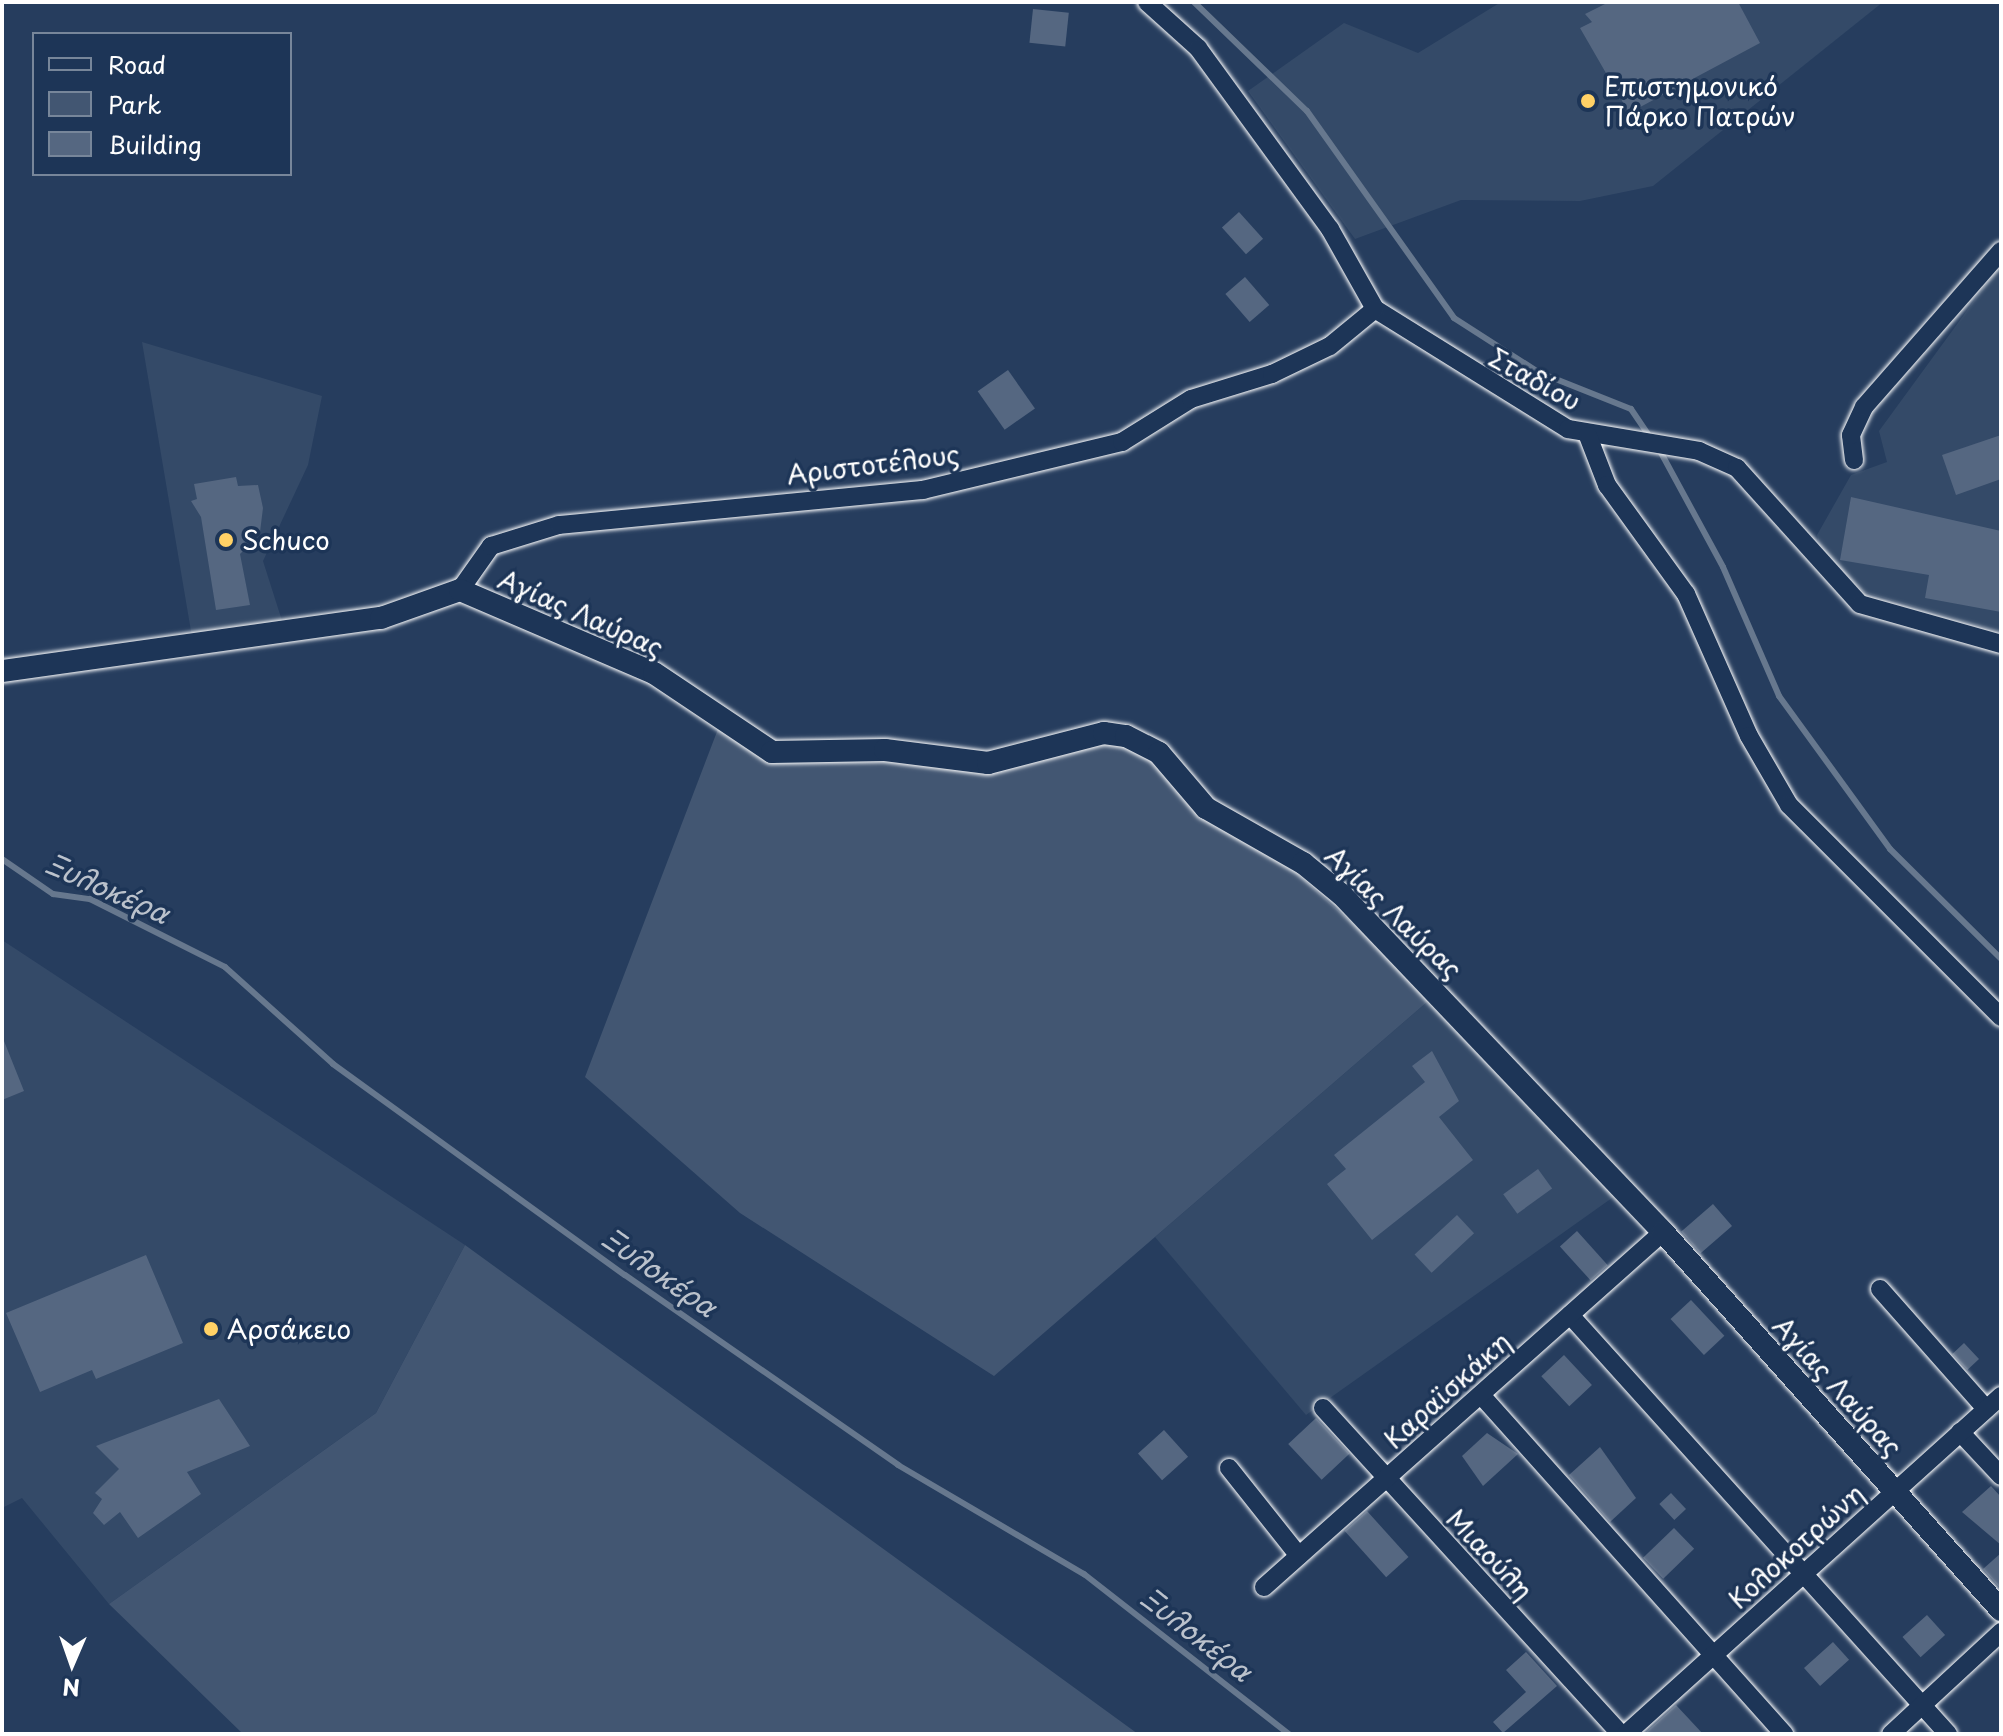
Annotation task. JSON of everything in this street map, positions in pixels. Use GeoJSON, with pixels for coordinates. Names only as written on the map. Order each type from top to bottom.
{"type":"FeatureCollection","features":[{"type":"Feature","properties":{"kind":"street","name":"Σταδίου"},"geometry":{"type":"LineString","coordinates":[[1147,2],[1198,48],[1330,229],[1375,309],[1481,381],[1588,436],[1715,456],[1747,475],[1860,604],[2001,644]]}},
{"type":"Feature","properties":{"kind":"street"},"geometry":{"type":"LineString","coordinates":[[1854,460],[1851,435],[1864,407],[2001,251]]}},
{"type":"Feature","properties":{"kind":"street","name":"Αριστοτέλους"},"geometry":{"type":"LineString","coordinates":[[460,590],[491,546],[559,525],[923,490],[1122,442],[1191,399],[1272,374],[1330,346],[1375,309]]}},
{"type":"Feature","properties":{"kind":"street"},"geometry":{"type":"LineString","coordinates":[[1588,436],[1607,485],[1686,594],[1749,736],[1789,805],[2001,1017]]}},
{"type":"Feature","properties":{"kind":"street","name":"Αγίας Λαύρας"},"geometry":{"type":"LineString","coordinates":[[2,671],[381,618],[460,590],[654,673],[772,752],[885,750],[988,763],[1104,733],[1159,753],[1206,808],[1303,863],[1342,895],[1663,1232],[2001,1610]]}},
{"type":"Feature","properties":{"kind":"street","name":"Καραϊσκάκη"},"geometry":{"type":"LineString","coordinates":[[1264,1587],[1663,1232]]}},
{"type":"Feature","properties":{"kind":"street"},"geometry":{"type":"LineString","coordinates":[[1880,1289],[1986,1409]]}},
{"type":"Feature","properties":{"kind":"street"},"geometry":{"type":"LineString","coordinates":[[1570,1315],[1948,1734]]}},
{"type":"Feature","properties":{"kind":"street"},"geometry":{"type":"LineString","coordinates":[[1481,1395],[1784,1734]]}},
{"type":"Feature","properties":{"kind":"street","name":"Κολοκοτρώνη"},"geometry":{"type":"LineString","coordinates":[[1624,1734],[2001,1396]]}},
{"type":"Feature","properties":{"kind":"street","name":"Μιαούλη"},"geometry":{"type":"LineString","coordinates":[[1323,1408],[1385,1480],[1624,1734]]}},
{"type":"Feature","properties":{"kind":"street"},"geometry":{"type":"LineString","coordinates":[[1960,1432],[2001,1476]]}},
{"type":"Feature","properties":{"kind":"street"},"geometry":{"type":"LineString","coordinates":[[1229,1468],[1299,1556]]}},
{"type":"Feature","properties":{"kind":"street"},"geometry":{"type":"LineString","coordinates":[[1891,1734],[2001,1632]]}},
{"type":"Feature","properties":{"kind":"shaded area"},"geometry":{"type":"Polygon","coordinates":[[[1501,2],[1883,2],[1653,186],[1580,201],[1461,200],[1355,239],[1248,91],[1344,23],[1418,53],[1501,2]]]}},
{"type":"Feature","properties":{"kind":"shaded area"},"geometry":{"type":"Polygon","coordinates":[[[2001,264],[2001,632],[1864,592],[1820,548],[1817,535],[1851,475],[1887,462],[1879,431],[2001,264]]]}},
{"type":"Feature","properties":{"kind":"shaded area"},"geometry":{"type":"Polygon","coordinates":[[[142,342],[322,396],[308,465],[263,561],[284,627],[192,637],[142,342]]]}},
{"type":"Feature","properties":{"kind":"shaded area","name":"Αρσάκειο"},"geometry":{"type":"Polygon","coordinates":[[[2,940],[465,1245],[376,1413],[109,1604],[22,1498],[2,1508],[2,940]]]}},
{"type":"Feature","properties":{"kind":"shaded area"},"geometry":{"type":"Polygon","coordinates":[[[1434,996],[1619,1193],[1306,1415],[1155,1237],[1434,996]]]}},
{"type":"Feature","properties":{"kind":"green space"},"geometry":{"type":"Polygon","coordinates":[[[718,729],[772,762],[885,759],[997,771],[1097,744],[1124,746],[1149,757],[1201,813],[1295,872],[1434,996],[994,1376],[740,1213],[585,1077],[718,729]]]}},
{"type":"Feature","properties":{"kind":"green space"},"geometry":{"type":"Polygon","coordinates":[[[465,1245],[1138,1734],[243,1734],[109,1604],[376,1413],[465,1245]]]}},
{"type":"Feature","properties":{"kind":"building","name":"Επιστημονικό Πάρκο Πατρών"},"geometry":{"type":"Polygon","coordinates":[[[1609,2],[1738,2],[1760,43],[1629,113],[1580,28],[1592,22],[1585,14],[1609,2]]]}},
{"type":"Feature","properties":{"kind":"building"},"geometry":{"type":"Polygon","coordinates":[[[1033,9],[1069,13],[1065,47],[1029,43],[1033,9]]]}},
{"type":"Feature","properties":{"kind":"building"},"geometry":{"type":"Polygon","coordinates":[[[1239,212],[1263,239],[1246,254],[1222,227],[1239,212]]]}},
{"type":"Feature","properties":{"kind":"building"},"geometry":{"type":"Polygon","coordinates":[[[1245,277],[1269,305],[1250,322],[1225,294],[1245,277]]]}},
{"type":"Feature","properties":{"kind":"building"},"geometry":{"type":"Polygon","coordinates":[[[1008,370],[1035,409],[1005,430],[978,391],[1008,370]]]}},
{"type":"Feature","properties":{"kind":"building"},"geometry":{"type":"Polygon","coordinates":[[[2001,435],[2001,479],[1956,495],[1942,455],[2001,435]]]}},
{"type":"Feature","properties":{"kind":"building","name":"Schuco"},"geometry":{"type":"Polygon","coordinates":[[[236,477],[238,486],[258,485],[263,508],[260,532],[246,534],[248,546],[240,554],[250,605],[216,610],[201,517],[191,501],[197,499],[194,484],[236,477]]]}},
{"type":"Feature","properties":{"kind":"building"},"geometry":{"type":"Polygon","coordinates":[[[1851,497],[2001,531],[2001,612],[1925,598],[1929,575],[1840,560],[1851,497]]]}},
{"type":"Feature","properties":{"kind":"building"},"geometry":{"type":"Polygon","coordinates":[[[2,1036],[24,1091],[2,1100],[2,1036]]]}},
{"type":"Feature","properties":{"kind":"building"},"geometry":{"type":"Polygon","coordinates":[[[1432,1051],[1459,1101],[1439,1117],[1473,1160],[1372,1240],[1327,1184],[1346,1169],[1334,1155],[1425,1082],[1412,1066],[1432,1051]]]}},
{"type":"Feature","properties":{"kind":"building"},"geometry":{"type":"Polygon","coordinates":[[[1538,1169],[1552,1188],[1517,1214],[1503,1194],[1538,1169]]]}},
{"type":"Feature","properties":{"kind":"building"},"geometry":{"type":"Polygon","coordinates":[[[1713,1204],[1732,1226],[1700,1253],[1681,1232],[1713,1204]]]}},
{"type":"Feature","properties":{"kind":"building"},"geometry":{"type":"Polygon","coordinates":[[[1457,1215],[1474,1233],[1432,1273],[1415,1255],[1457,1215]]]}},
{"type":"Feature","properties":{"kind":"building"},"geometry":{"type":"Polygon","coordinates":[[[1577,1231],[1608,1265],[1591,1281],[1560,1246],[1577,1231]]]}},
{"type":"Feature","properties":{"kind":"building"},"geometry":{"type":"Polygon","coordinates":[[[146,1255],[183,1343],[96,1379],[92,1370],[40,1392],[6,1313],[146,1255]]]}},
{"type":"Feature","properties":{"kind":"building"},"geometry":{"type":"Polygon","coordinates":[[[1691,1300],[1724,1336],[1704,1355],[1671,1319],[1691,1300]]]}},
{"type":"Feature","properties":{"kind":"building"},"geometry":{"type":"Polygon","coordinates":[[[1964,1343],[1979,1359],[1967,1370],[1952,1354],[1964,1343]]]}},
{"type":"Feature","properties":{"kind":"building"},"geometry":{"type":"Polygon","coordinates":[[[1564,1355],[1592,1385],[1569,1406],[1541,1376],[1564,1355]]]}},
{"type":"Feature","properties":{"kind":"building"},"geometry":{"type":"Polygon","coordinates":[[[219,1399],[250,1446],[187,1472],[201,1494],[138,1538],[120,1512],[104,1525],[93,1513],[102,1499],[95,1493],[119,1469],[96,1446],[219,1399]]]}},
{"type":"Feature","properties":{"kind":"building"},"geometry":{"type":"Polygon","coordinates":[[[1316,1418],[1349,1454],[1322,1480],[1288,1444],[1316,1418]]]}},
{"type":"Feature","properties":{"kind":"building"},"geometry":{"type":"Polygon","coordinates":[[[1164,1430],[1188,1457],[1162,1480],[1138,1453],[1164,1430]]]}},
{"type":"Feature","properties":{"kind":"building"},"geometry":{"type":"Polygon","coordinates":[[[1487,1433],[1518,1454],[1483,1486],[1462,1456],[1487,1433]]]}},
{"type":"Feature","properties":{"kind":"building"},"geometry":{"type":"Polygon","coordinates":[[[1600,1447],[1636,1498],[1610,1522],[1569,1475],[1600,1447]]]}},
{"type":"Feature","properties":{"kind":"building"},"geometry":{"type":"Polygon","coordinates":[[[1991,1486],[2001,1497],[2001,1545],[1962,1512],[1991,1486]]]}},
{"type":"Feature","properties":{"kind":"building"},"geometry":{"type":"Polygon","coordinates":[[[1671,1493],[1686,1509],[1674,1520],[1659,1504],[1671,1493]]]}},
{"type":"Feature","properties":{"kind":"building"},"geometry":{"type":"Polygon","coordinates":[[[1367,1511],[1408,1557],[1386,1577],[1345,1531],[1367,1511]]]}},
{"type":"Feature","properties":{"kind":"building"},"geometry":{"type":"Polygon","coordinates":[[[1674,1528],[1694,1549],[1663,1579],[1643,1558],[1674,1528]]]}},
{"type":"Feature","properties":{"kind":"building"},"geometry":{"type":"Polygon","coordinates":[[[2001,1553],[2001,1589],[1983,1569],[2001,1553]]]}},
{"type":"Feature","properties":{"kind":"building"},"geometry":{"type":"Polygon","coordinates":[[[1927,1615],[1945,1635],[1921,1657],[1902,1637],[1927,1615]]]}},
{"type":"Feature","properties":{"kind":"building"},"geometry":{"type":"Polygon","coordinates":[[[1833,1642],[1849,1660],[1820,1686],[1804,1668],[1833,1642]]]}},
{"type":"Feature","properties":{"kind":"building"},"geometry":{"type":"Polygon","coordinates":[[[1526,1652],[1557,1686],[1503,1733],[1493,1722],[1526,1692],[1506,1670],[1526,1652]]]}},
{"type":"Feature","properties":{"kind":"building"},"geometry":{"type":"Polygon","coordinates":[[[1676,1705],[1703,1734],[1644,1734],[1676,1705]]]}},
{"type":"Feature","properties":{"kind":"waterway"},"geometry":{"type":"LineString","coordinates":[[1194,2],[1307,111],[1454,318],[1538,372],[1631,409],[1650,437]]}},
{"type":"Feature","properties":{"kind":"waterway"},"geometry":{"type":"LineString","coordinates":[[1659,449],[1723,567],[1779,696],[1890,849],[2001,959]]}},
{"type":"Feature","properties":{"kind":"waterway","name":"Ξυλοκέρα"},"geometry":{"type":"LineString","coordinates":[[2,859],[53,894],[90,899],[225,967],[333,1064],[625,1275],[898,1465],[1084,1574],[1289,1734]]}},
{"type":"Feature","properties":{"kind":"place","name":"Επιστημονικό Πάρκο Πατρών"},"geometry":{"type":"Point","coordinates":[1588,101]}},
{"type":"Feature","properties":{"kind":"place","name":"Schuco"},"geometry":{"type":"Point","coordinates":[226,540]}},
{"type":"Feature","properties":{"kind":"place","name":"Αρσάκειο"},"geometry":{"type":"Point","coordinates":[211,1329]}}]}
